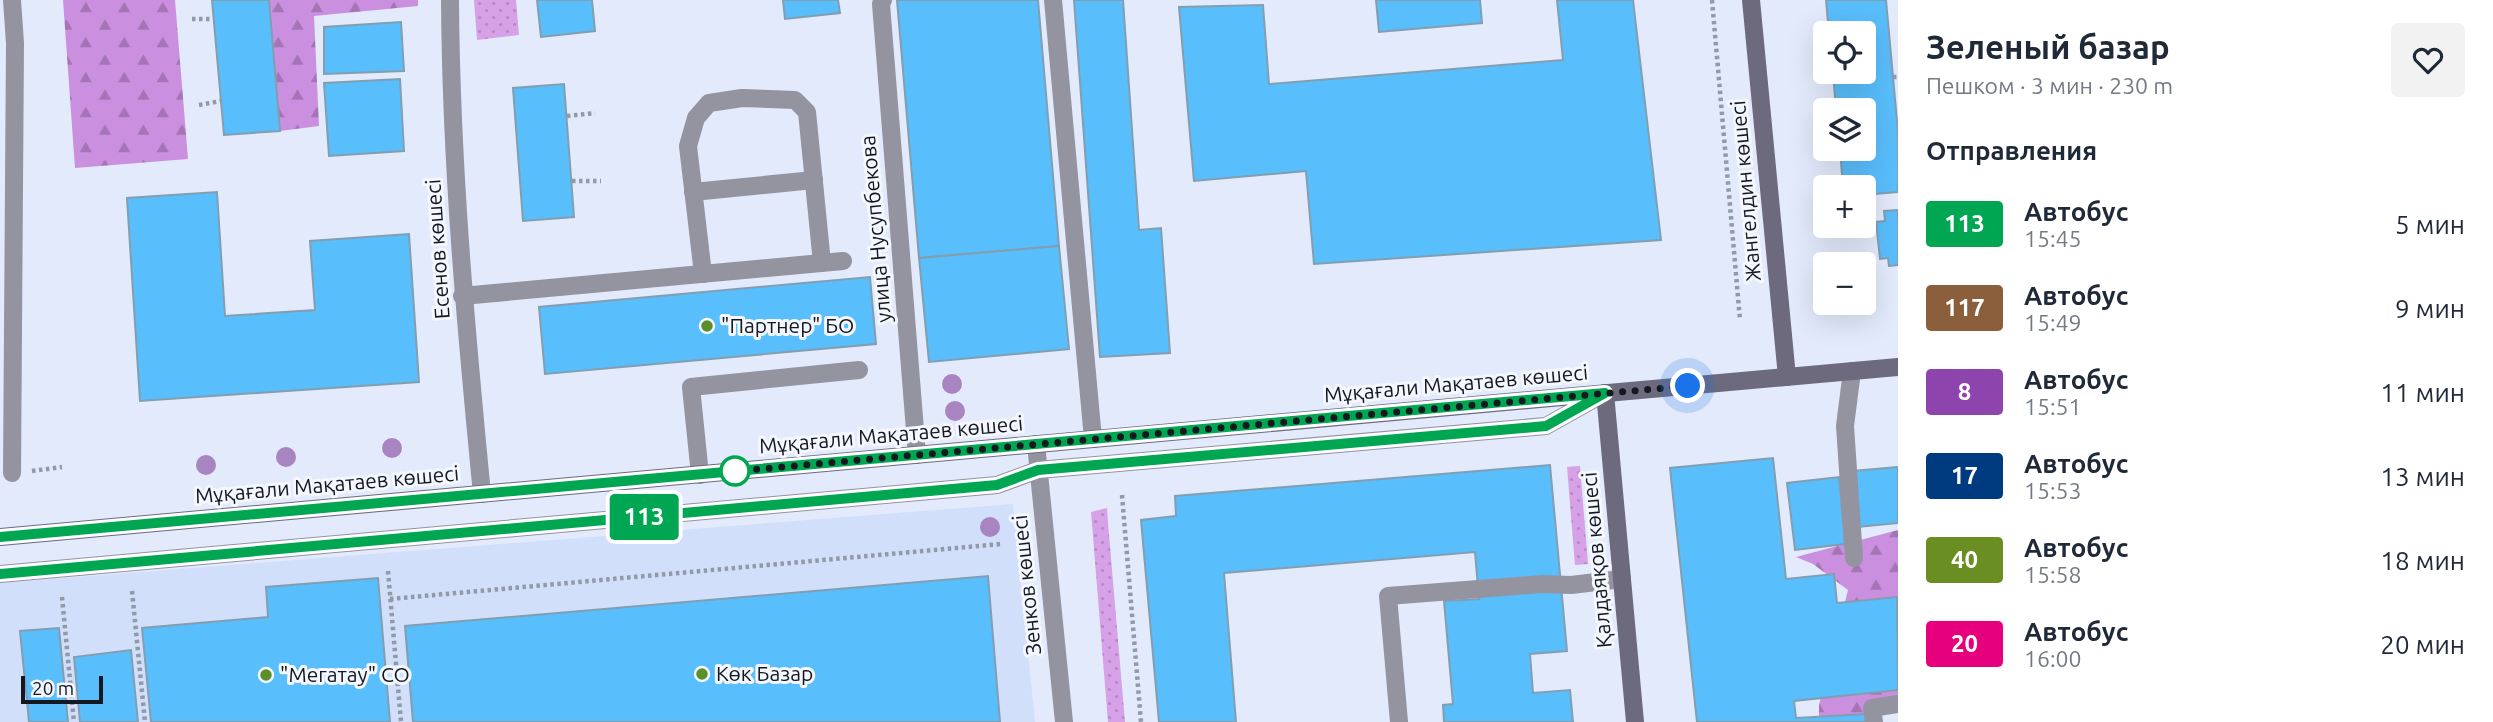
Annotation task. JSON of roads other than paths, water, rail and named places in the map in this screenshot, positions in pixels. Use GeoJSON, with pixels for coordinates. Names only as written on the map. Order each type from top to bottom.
{"type":"FeatureCollection","features":[{"type":"Feature","properties":{"kind":"main road","name":"Жангелдин көшесі"},"geometry":{"type":"LineString","coordinates":[[1751,0],[1787,377]]}},
{"type":"Feature","properties":{"kind":"main road","name":"Мұқағали Мақатаев көшесі"},"geometry":{"type":"LineString","coordinates":[[0,537],[1898,367]]}},
{"type":"Feature","properties":{"kind":"main road","name":"Қалдаяқов көшесі"},"geometry":{"type":"LineString","coordinates":[[1605,393],[1635,722]]}},
{"type":"Feature","properties":{"kind":"street"},"geometry":{"type":"LineString","coordinates":[[12,0],[15,43],[12,473]]}},
{"type":"Feature","properties":{"kind":"street","name":"Есенов көшесі"},"geometry":{"type":"LineString","coordinates":[[450,0],[451,105],[463,296],[482,494]]}},
{"type":"Feature","properties":{"kind":"street","name":"улица Нусупбекова"},"geometry":{"type":"LineString","coordinates":[[883,0],[881,4],[917,455]]}},
{"type":"Feature","properties":{"kind":"street"},"geometry":{"type":"LineString","coordinates":[[1053,0],[1093,439]]}},
{"type":"Feature","properties":{"kind":"street"},"geometry":{"type":"LineString","coordinates":[[703,274],[688,145],[696,118],[709,103],[742,98],[795,100],[807,112],[822,263]]}},
{"type":"Feature","properties":{"kind":"street"},"geometry":{"type":"LineString","coordinates":[[693,192],[814,180]]}},
{"type":"Feature","properties":{"kind":"street"},"geometry":{"type":"LineString","coordinates":[[463,296],[843,261]]}},
{"type":"Feature","properties":{"kind":"street"},"geometry":{"type":"LineString","coordinates":[[700,475],[691,387],[859,370]]}},
{"type":"Feature","properties":{"kind":"street"},"geometry":{"type":"LineString","coordinates":[[1852,371],[1845,426],[1854,558]]}},
{"type":"Feature","properties":{"kind":"street"},"geometry":{"type":"LineString","coordinates":[[0,574],[997,485],[1038,470],[1546,426],[1605,393]]}},
{"type":"Feature","properties":{"kind":"street","name":"Зенков көшесі"},"geometry":{"type":"LineString","coordinates":[[1036,444],[1064,722]]}},
{"type":"Feature","properties":{"kind":"street"},"geometry":{"type":"LineString","coordinates":[[1399,722],[1388,596],[1542,584],[1571,585],[1622,579]]}},
{"type":"Feature","properties":{"kind":"street"},"geometry":{"type":"LineString","coordinates":[[1874,722],[1872,708],[1898,704]]}},
{"type":"Feature","properties":{"kind":"place","name":"\"Партнер\" БО"},"geometry":{"type":"Point","coordinates":[707,326]}},
{"type":"Feature","properties":{"kind":"place","name":"Көк Базар"},"geometry":{"type":"Point","coordinates":[702,674]}},
{"type":"Feature","properties":{"kind":"place","name":"\"Мегатау\" СО"},"geometry":{"type":"Point","coordinates":[266,675]}}]}
